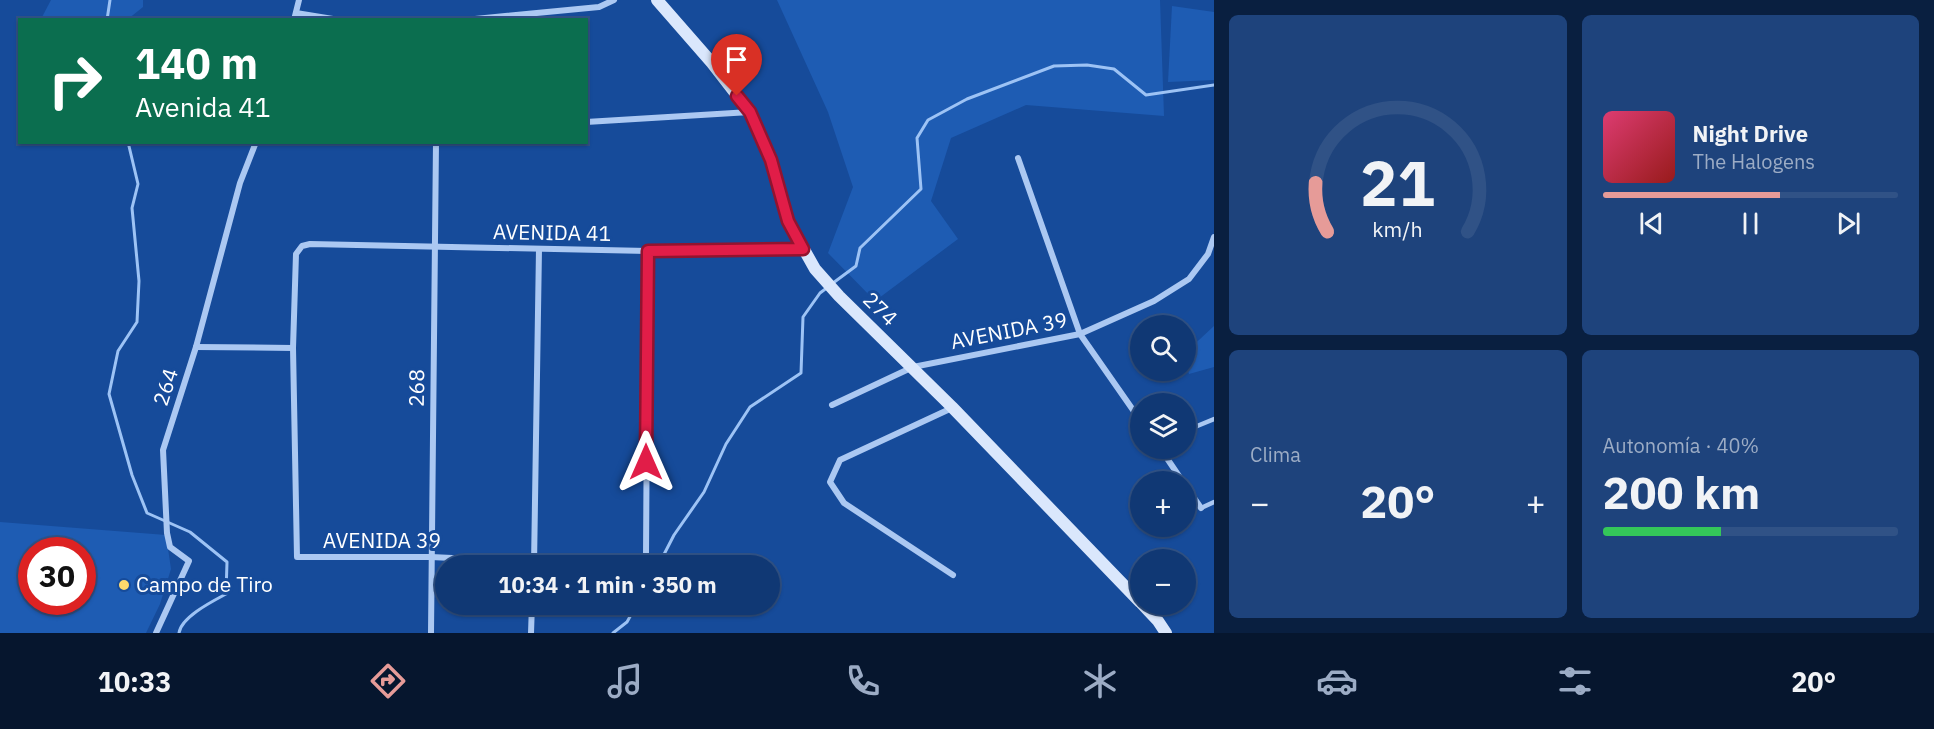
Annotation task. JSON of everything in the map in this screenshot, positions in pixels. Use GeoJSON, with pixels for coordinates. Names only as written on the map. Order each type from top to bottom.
{"type":"FeatureCollection","features":[{"type":"Feature","properties":{"kind":"street"},"geometry":{"type":"LineString","coordinates":[[299,0],[295,16],[317,18]]}},
{"type":"Feature","properties":{"kind":"street"},"geometry":{"type":"LineString","coordinates":[[486,18],[599,7],[614,0]]}},
{"type":"Feature","properties":{"kind":"street","name":"274"},"geometry":{"type":"LineString","coordinates":[[657,0],[712,63],[750,112],[771,160],[788,221],[815,269],[827,284],[913,368],[1130,592]]}},
{"type":"Feature","properties":{"kind":"street"},"geometry":{"type":"LineString","coordinates":[[588,122],[750,112]]}},
{"type":"Feature","properties":{"kind":"street","name":"264"},"geometry":{"type":"LineString","coordinates":[[156,633],[189,561],[170,547],[167,533],[163,450],[196,347],[240,183],[255,144]]}},
{"type":"Feature","properties":{"kind":"street","name":"268"},"geometry":{"type":"LineString","coordinates":[[431,633],[436,144]]}},
{"type":"Feature","properties":{"kind":"street"},"geometry":{"type":"LineString","coordinates":[[1018,158],[1080,334],[1130,406]]}},
{"type":"Feature","properties":{"kind":"street","name":"AVENIDA 39"},"geometry":{"type":"LineString","coordinates":[[832,405],[913,368],[1080,334],[1154,301],[1190,279],[1208,254],[1214,237]]}},
{"type":"Feature","properties":{"kind":"street","name":"AVENIDA 41"},"geometry":{"type":"LineString","coordinates":[[293,348],[296,254],[302,246],[310,244],[648,251],[803,249]]}},
{"type":"Feature","properties":{"kind":"street"},"geometry":{"type":"LineString","coordinates":[[534,555],[539,249]]}},
{"type":"Feature","properties":{"kind":"street","name":"AVENIDA 39"},"geometry":{"type":"LineString","coordinates":[[646,555],[648,251]]}},
{"type":"Feature","properties":{"kind":"street"},"geometry":{"type":"LineString","coordinates":[[196,347],[293,348]]}},
{"type":"Feature","properties":{"kind":"street","name":"AVENIDA 39"},"geometry":{"type":"LineString","coordinates":[[293,348],[297,557],[435,557]]}},
{"type":"Feature","properties":{"kind":"street"},"geometry":{"type":"LineString","coordinates":[[952,408],[840,460],[830,482],[844,503],[953,575]]}},
{"type":"Feature","properties":{"kind":"street"},"geometry":{"type":"LineString","coordinates":[[1196,501],[1201,508]]}},
{"type":"Feature","properties":{"kind":"street"},"geometry":{"type":"LineString","coordinates":[[531,633],[532,615]]}},
{"type":"Feature","properties":{"kind":"street","name":"274"},"geometry":{"type":"LineString","coordinates":[[1152,615],[1166,633]]}},
{"type":"Feature","properties":{"kind":"lane"},"geometry":{"type":"LineString","coordinates":[[1196,426],[1214,418]]}},
{"type":"Feature","properties":{"kind":"lane"},"geometry":{"type":"LineString","coordinates":[[1201,508],[1214,502]]}},
{"type":"Feature","properties":{"kind":"shaded area"},"geometry":{"type":"Polygon","coordinates":[[[51,0],[143,0],[143,7],[129,18],[42,18],[51,0]]]}},
{"type":"Feature","properties":{"kind":"shaded area"},"geometry":{"type":"Polygon","coordinates":[[[777,0],[1160,0],[1164,116],[1026,105],[951,138],[931,201],[958,239],[875,301],[828,253],[853,187],[828,112],[777,0]]]}},
{"type":"Feature","properties":{"kind":"shaded area"},"geometry":{"type":"Polygon","coordinates":[[[1172,6],[1214,12],[1214,80],[1168,82],[1172,6]]]}},
{"type":"Feature","properties":{"kind":"shaded area"},"geometry":{"type":"Polygon","coordinates":[[[1214,326],[1214,367],[1196,372],[1196,343],[1214,326]]]}},
{"type":"Feature","properties":{"kind":"shaded area","name":"Campo de Tiro"},"geometry":{"type":"Polygon","coordinates":[[[0,522],[166,535],[171,569],[160,604],[146,633],[0,633],[0,522]]]}},
{"type":"Feature","properties":{"kind":"waterway"},"geometry":{"type":"LineString","coordinates":[[107,18],[110,0]]}},
{"type":"Feature","properties":{"kind":"waterway"},"geometry":{"type":"LineString","coordinates":[[833,283],[856,266],[860,248],[921,189],[917,138],[928,120],[967,99],[1054,66],[1087,65],[1114,69],[1146,95],[1214,85]]}},
{"type":"Feature","properties":{"kind":"waterway"},"geometry":{"type":"LineString","coordinates":[[128,144],[138,184],[132,208],[139,281],[137,322],[118,351],[109,394],[132,475],[147,513],[190,532],[227,562],[226,594],[191,615],[179,633]]}},
{"type":"Feature","properties":{"kind":"waterway"},"geometry":{"type":"LineString","coordinates":[[664,555],[674,535],[704,492],[726,444],[750,407],[801,373],[803,317],[820,293],[828,287]]}},
{"type":"Feature","properties":{"kind":"waterway"},"geometry":{"type":"LineString","coordinates":[[613,633],[627,622],[631,615]]}},
{"type":"Feature","properties":{"kind":"place","name":"Campo de Tiro"},"geometry":{"type":"Point","coordinates":[124,585]}},
{"type":"Feature","properties":{"kind":"route"},"geometry":{"type":"LineString","coordinates":[[646,462],[648,251],[803,249],[788,221],[771,160],[750,112],[737,96]]}}]}
